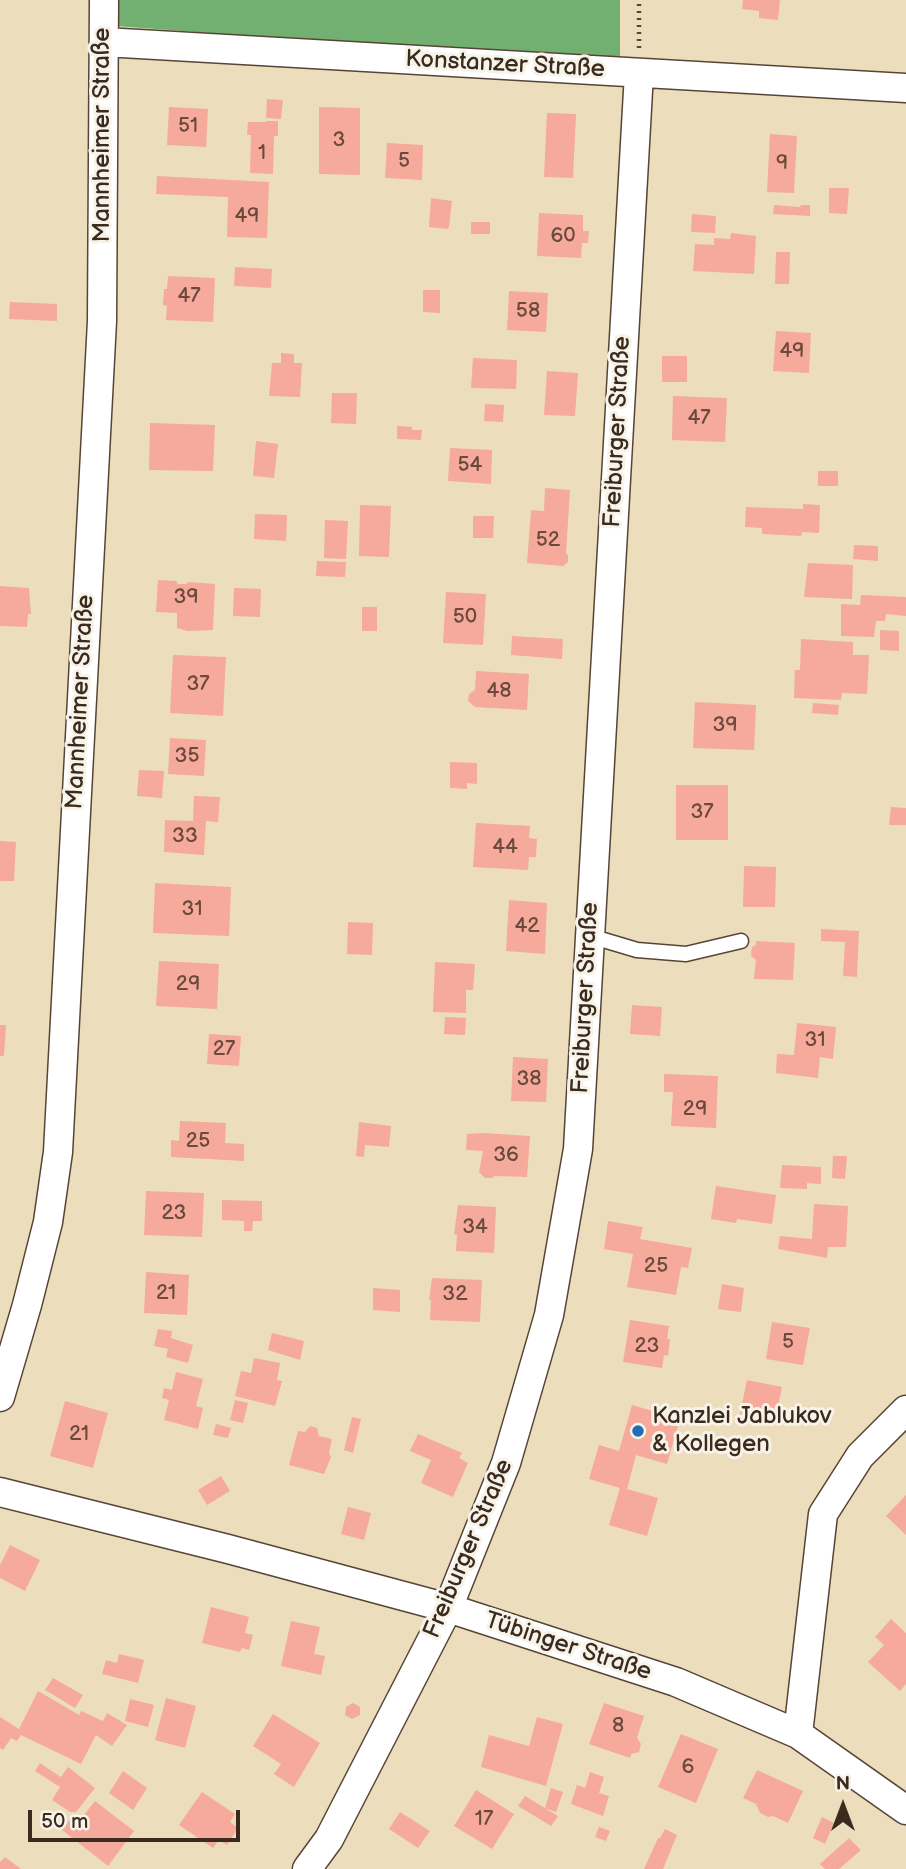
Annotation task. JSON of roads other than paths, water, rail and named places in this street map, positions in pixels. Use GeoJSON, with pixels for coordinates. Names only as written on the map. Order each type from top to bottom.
{"type":"FeatureCollection","features":[{"type":"Feature","properties":{"kind":"street","name":"Mannheimer Straße"},"geometry":{"type":"LineString","coordinates":[[0,1397],[48,1222],[58,1152],[102,321],[104,0]]}},
{"type":"Feature","properties":{"kind":"street","name":"Konstanzer Straße"},"geometry":{"type":"LineString","coordinates":[[104,42],[906,88]]}},
{"type":"Feature","properties":{"kind":"street","name":"Freiburger Straße"},"geometry":{"type":"LineString","coordinates":[[307,1869],[329,1839],[448,1608],[506,1462],[549,1315],[578,1149],[639,73]]}},
{"type":"Feature","properties":{"kind":"street"},"geometry":{"type":"LineString","coordinates":[[798,1734],[823,1514],[860,1456],[906,1409]]}},
{"type":"Feature","properties":{"kind":"street","name":"Tübinger Straße"},"geometry":{"type":"LineString","coordinates":[[0,1492],[448,1608],[677,1682],[798,1734],[906,1810]]}},
{"type":"Feature","properties":{"kind":"lane"},"geometry":{"type":"LineString","coordinates":[[590,936],[637,950],[686,954],[741,941]]}},
{"type":"Feature","properties":{"kind":"place","name":"Kanzlei Jablukov & Kollegen"},"geometry":{"type":"Point","coordinates":[638,1431]}}]}
